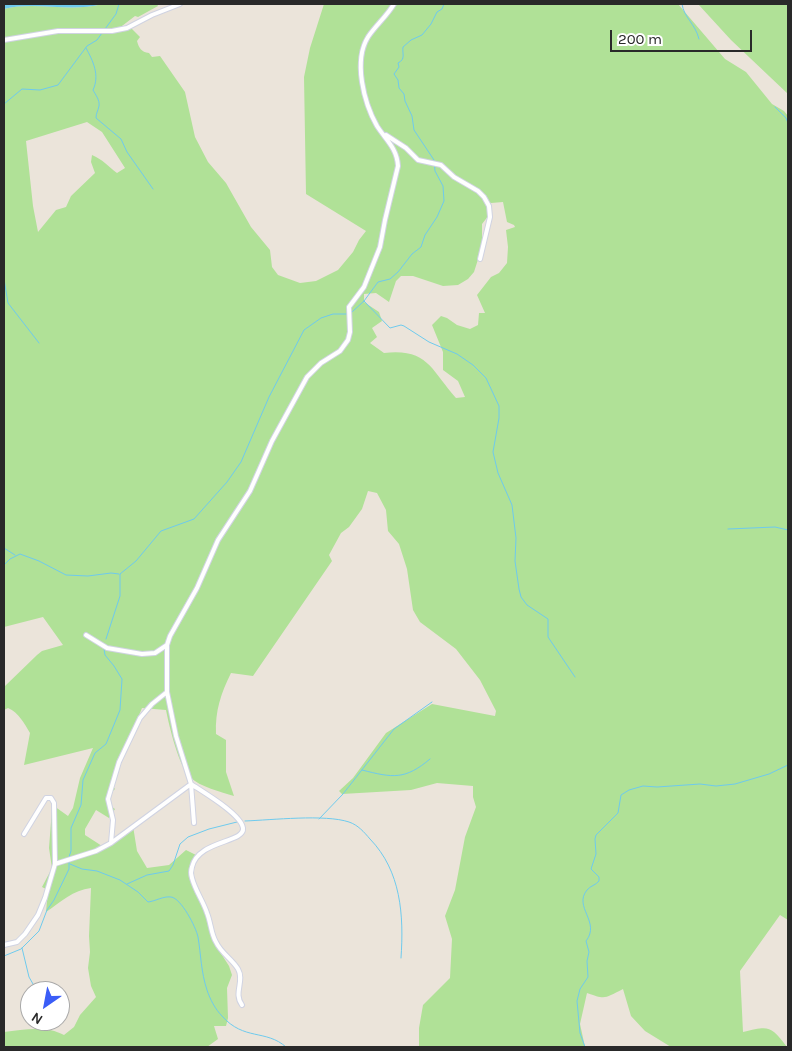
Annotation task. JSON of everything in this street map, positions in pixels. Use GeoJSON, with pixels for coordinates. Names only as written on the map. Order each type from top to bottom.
{"type":"FeatureCollection","features":[{"type":"Feature","properties":{"kind":"street"},"geometry":{"type":"LineString","coordinates":[[4,40],[58,31],[112,31],[127,28],[152,15],[180,4]]}},
{"type":"Feature","properties":{"kind":"street"},"geometry":{"type":"LineString","coordinates":[[194,822],[191,784],[176,736],[167,692],[167,645],[197,588],[218,540],[250,491],[272,441],[307,378],[320,363],[340,351],[348,340],[350,332],[349,306],[364,288],[380,247],[398,166],[398,158],[394,148],[376,123],[366,100],[360,62],[366,42],[394,4]]}},
{"type":"Feature","properties":{"kind":"street"},"geometry":{"type":"LineString","coordinates":[[384,134],[406,148],[418,160],[441,166],[454,178],[478,191],[484,197],[489,206],[490,217],[480,259]]}},
{"type":"Feature","properties":{"kind":"street"},"geometry":{"type":"LineString","coordinates":[[86,635],[107,648],[142,654],[155,653],[167,645]]}},
{"type":"Feature","properties":{"kind":"street"},"geometry":{"type":"LineString","coordinates":[[111,843],[113,820],[108,799],[119,762],[140,718],[152,704],[167,692]]}},
{"type":"Feature","properties":{"kind":"street"},"geometry":{"type":"LineString","coordinates":[[55,864],[96,851],[111,843],[191,784]]}},
{"type":"Feature","properties":{"kind":"street"},"geometry":{"type":"LineString","coordinates":[[191,784],[239,819],[244,830],[236,838],[214,845],[200,853],[192,866],[192,877],[208,914],[215,941],[233,961],[240,974],[237,997],[242,1005]]}},
{"type":"Feature","properties":{"kind":"street"},"geometry":{"type":"LineString","coordinates":[[4,945],[16,942],[31,927],[45,898],[55,864],[54,803],[51,798],[46,798],[41,803],[24,834]]}},
{"type":"Feature","properties":{"kind":"green space"},"geometry":{"type":"Polygon","coordinates":[[[102,4],[157,4],[158,6],[138,17],[135,16],[122,26],[132,29],[140,37],[137,41],[142,51],[149,53],[152,57],[160,56],[185,92],[195,137],[208,162],[226,183],[251,227],[270,250],[272,267],[278,275],[300,283],[316,281],[338,270],[353,252],[366,231],[306,194],[304,77],[310,48],[324,4],[678,4],[725,59],[746,72],[772,104],[784,111],[788,116],[788,920],[780,915],[740,971],[743,1032],[768,1029],[777,1035],[787,1047],[671,1047],[645,1031],[631,1016],[623,989],[605,997],[598,997],[587,993],[580,1024],[585,1047],[419,1047],[419,1028],[423,1005],[450,978],[452,939],[445,916],[455,890],[465,837],[476,807],[473,797],[473,786],[437,783],[411,790],[342,794],[339,791],[353,778],[386,733],[432,704],[495,716],[496,711],[480,680],[456,649],[420,622],[413,610],[407,569],[399,544],[388,531],[386,510],[377,493],[368,491],[362,509],[349,527],[341,533],[329,555],[332,561],[253,676],[231,673],[227,680],[218,710],[216,734],[226,740],[226,772],[234,796],[194,781],[186,772],[178,756],[166,710],[142,708],[111,783],[115,789],[108,796],[108,804],[115,809],[109,818],[96,810],[85,829],[85,835],[102,846],[111,843],[133,826],[137,851],[147,868],[169,865],[186,850],[196,855],[191,864],[189,877],[202,904],[213,941],[229,966],[232,975],[227,988],[228,1018],[226,1026],[214,1026],[218,1039],[207,1047],[4,1047],[4,1032],[20,1030],[54,1031],[64,1035],[74,1027],[80,1015],[96,997],[91,986],[88,968],[91,888],[73,894],[46,912],[48,890],[42,887],[52,868],[49,848],[52,809],[54,806],[68,816],[73,808],[80,778],[93,748],[24,765],[30,733],[15,713],[8,708],[4,710],[4,687],[42,651],[63,645],[43,617],[4,627],[4,9],[28,6],[78,7],[102,4]],[[87,122],[26,141],[33,206],[38,232],[56,210],[66,207],[71,196],[95,173],[91,162],[92,155],[117,173],[125,168],[102,132],[87,122]],[[503,202],[491,203],[489,215],[482,224],[482,247],[474,272],[468,279],[458,285],[443,286],[413,276],[401,276],[396,281],[389,302],[376,293],[364,294],[364,302],[379,312],[382,321],[372,328],[377,337],[370,343],[384,353],[399,352],[420,358],[434,370],[456,398],[465,397],[458,381],[443,370],[443,352],[432,325],[441,316],[457,325],[470,329],[478,325],[479,313],[485,313],[477,295],[491,277],[499,273],[507,263],[506,230],[515,227],[507,222],[503,202]]]}},
{"type":"Feature","properties":{"kind":"green space"},"geometry":{"type":"Polygon","coordinates":[[[698,4],[788,4],[788,94],[731,40],[698,4]]]}},
{"type":"Feature","properties":{"kind":"water"},"geometry":{"type":"Polygon","coordinates":[[[4,4],[102,4],[78,7],[28,6],[4,9],[4,4]]]}},
{"type":"Feature","properties":{"kind":"waterway"},"geometry":{"type":"LineString","coordinates":[[105,29],[116,14],[119,4]]}},
{"type":"Feature","properties":{"kind":"waterway"},"geometry":{"type":"LineString","coordinates":[[352,312],[364,301],[378,282],[390,279],[412,254],[421,247],[425,235],[437,217],[444,201],[443,186],[435,171],[434,160],[414,130],[412,116],[394,74],[399,67],[398,63],[403,58],[403,47],[411,40],[422,35],[444,4]]}},
{"type":"Feature","properties":{"kind":"waterway"},"geometry":{"type":"LineString","coordinates":[[682,4],[699,39]]}},
{"type":"Feature","properties":{"kind":"waterway"},"geometry":{"type":"LineString","coordinates":[[4,104],[22,89],[40,90],[58,85],[87,46],[97,40],[102,33]]}},
{"type":"Feature","properties":{"kind":"waterway"},"geometry":{"type":"LineString","coordinates":[[86,48],[96,74],[93,90],[99,104],[96,118],[121,139],[127,152],[153,189]]}},
{"type":"Feature","properties":{"kind":"waterway"},"geometry":{"type":"LineString","coordinates":[[775,107],[786,118],[788,123]]}},
{"type":"Feature","properties":{"kind":"waterway"},"geometry":{"type":"LineString","coordinates":[[4,279],[8,303],[39,343]]}},
{"type":"Feature","properties":{"kind":"waterway"},"geometry":{"type":"LineString","coordinates":[[364,301],[390,328],[404,326],[429,342],[457,354],[473,365],[486,378],[499,406],[499,418],[493,452],[498,473],[512,505],[516,538],[515,561],[521,597],[527,605],[548,619],[548,637],[575,677]]}},
{"type":"Feature","properties":{"kind":"waterway"},"geometry":{"type":"LineString","coordinates":[[106,639],[120,596],[120,574],[136,561],[161,531],[194,519],[227,482],[241,462],[269,397],[304,330],[321,318],[333,314],[347,314]]}},
{"type":"Feature","properties":{"kind":"waterway"},"geometry":{"type":"LineString","coordinates":[[728,529],[775,527],[788,530]]}},
{"type":"Feature","properties":{"kind":"waterway"},"geometry":{"type":"LineString","coordinates":[[4,548],[15,555]]}},
{"type":"Feature","properties":{"kind":"waterway"},"geometry":{"type":"LineString","coordinates":[[4,565],[10,559],[20,554],[39,561],[66,575],[119,574]]}},
{"type":"Feature","properties":{"kind":"waterway"},"geometry":{"type":"LineString","coordinates":[[4,956],[21,949],[39,931],[47,910],[69,869],[71,828],[81,805],[83,780],[95,753],[106,744],[120,710],[122,679],[105,655],[104,649]]}},
{"type":"Feature","properties":{"kind":"waterway"},"geometry":{"type":"LineString","coordinates":[[319,819],[343,794],[394,729],[432,702]]}},
{"type":"Feature","properties":{"kind":"waterway"},"geometry":{"type":"LineString","coordinates":[[362,770],[391,776],[406,774],[430,759]]}},
{"type":"Feature","properties":{"kind":"waterway"},"geometry":{"type":"LineString","coordinates":[[585,1047],[580,1033],[577,1001],[580,989],[588,977],[587,961],[589,952],[586,941],[591,927],[583,902],[588,889],[599,881],[599,877],[591,869],[596,854],[596,835],[618,813],[621,795],[629,790],[643,786],[700,784],[716,786],[735,784],[769,774],[788,765]]}},
{"type":"Feature","properties":{"kind":"waterway"},"geometry":{"type":"LineString","coordinates":[[245,821],[326,818],[349,822],[361,829],[380,852],[394,879],[401,910],[401,958]]}},
{"type":"Feature","properties":{"kind":"waterway"},"geometry":{"type":"LineString","coordinates":[[127,884],[147,875],[169,871],[180,844],[188,837],[209,829],[237,822]]}},
{"type":"Feature","properties":{"kind":"waterway"},"geometry":{"type":"LineString","coordinates":[[70,864],[82,869],[97,871],[120,880],[138,892],[148,902],[165,897],[171,897],[179,902],[188,914],[197,932],[205,983],[217,1010],[230,1024],[238,1029],[271,1038],[286,1047]]}},
{"type":"Feature","properties":{"kind":"waterway"},"geometry":{"type":"LineString","coordinates":[[22,948],[31,981]]}}]}
